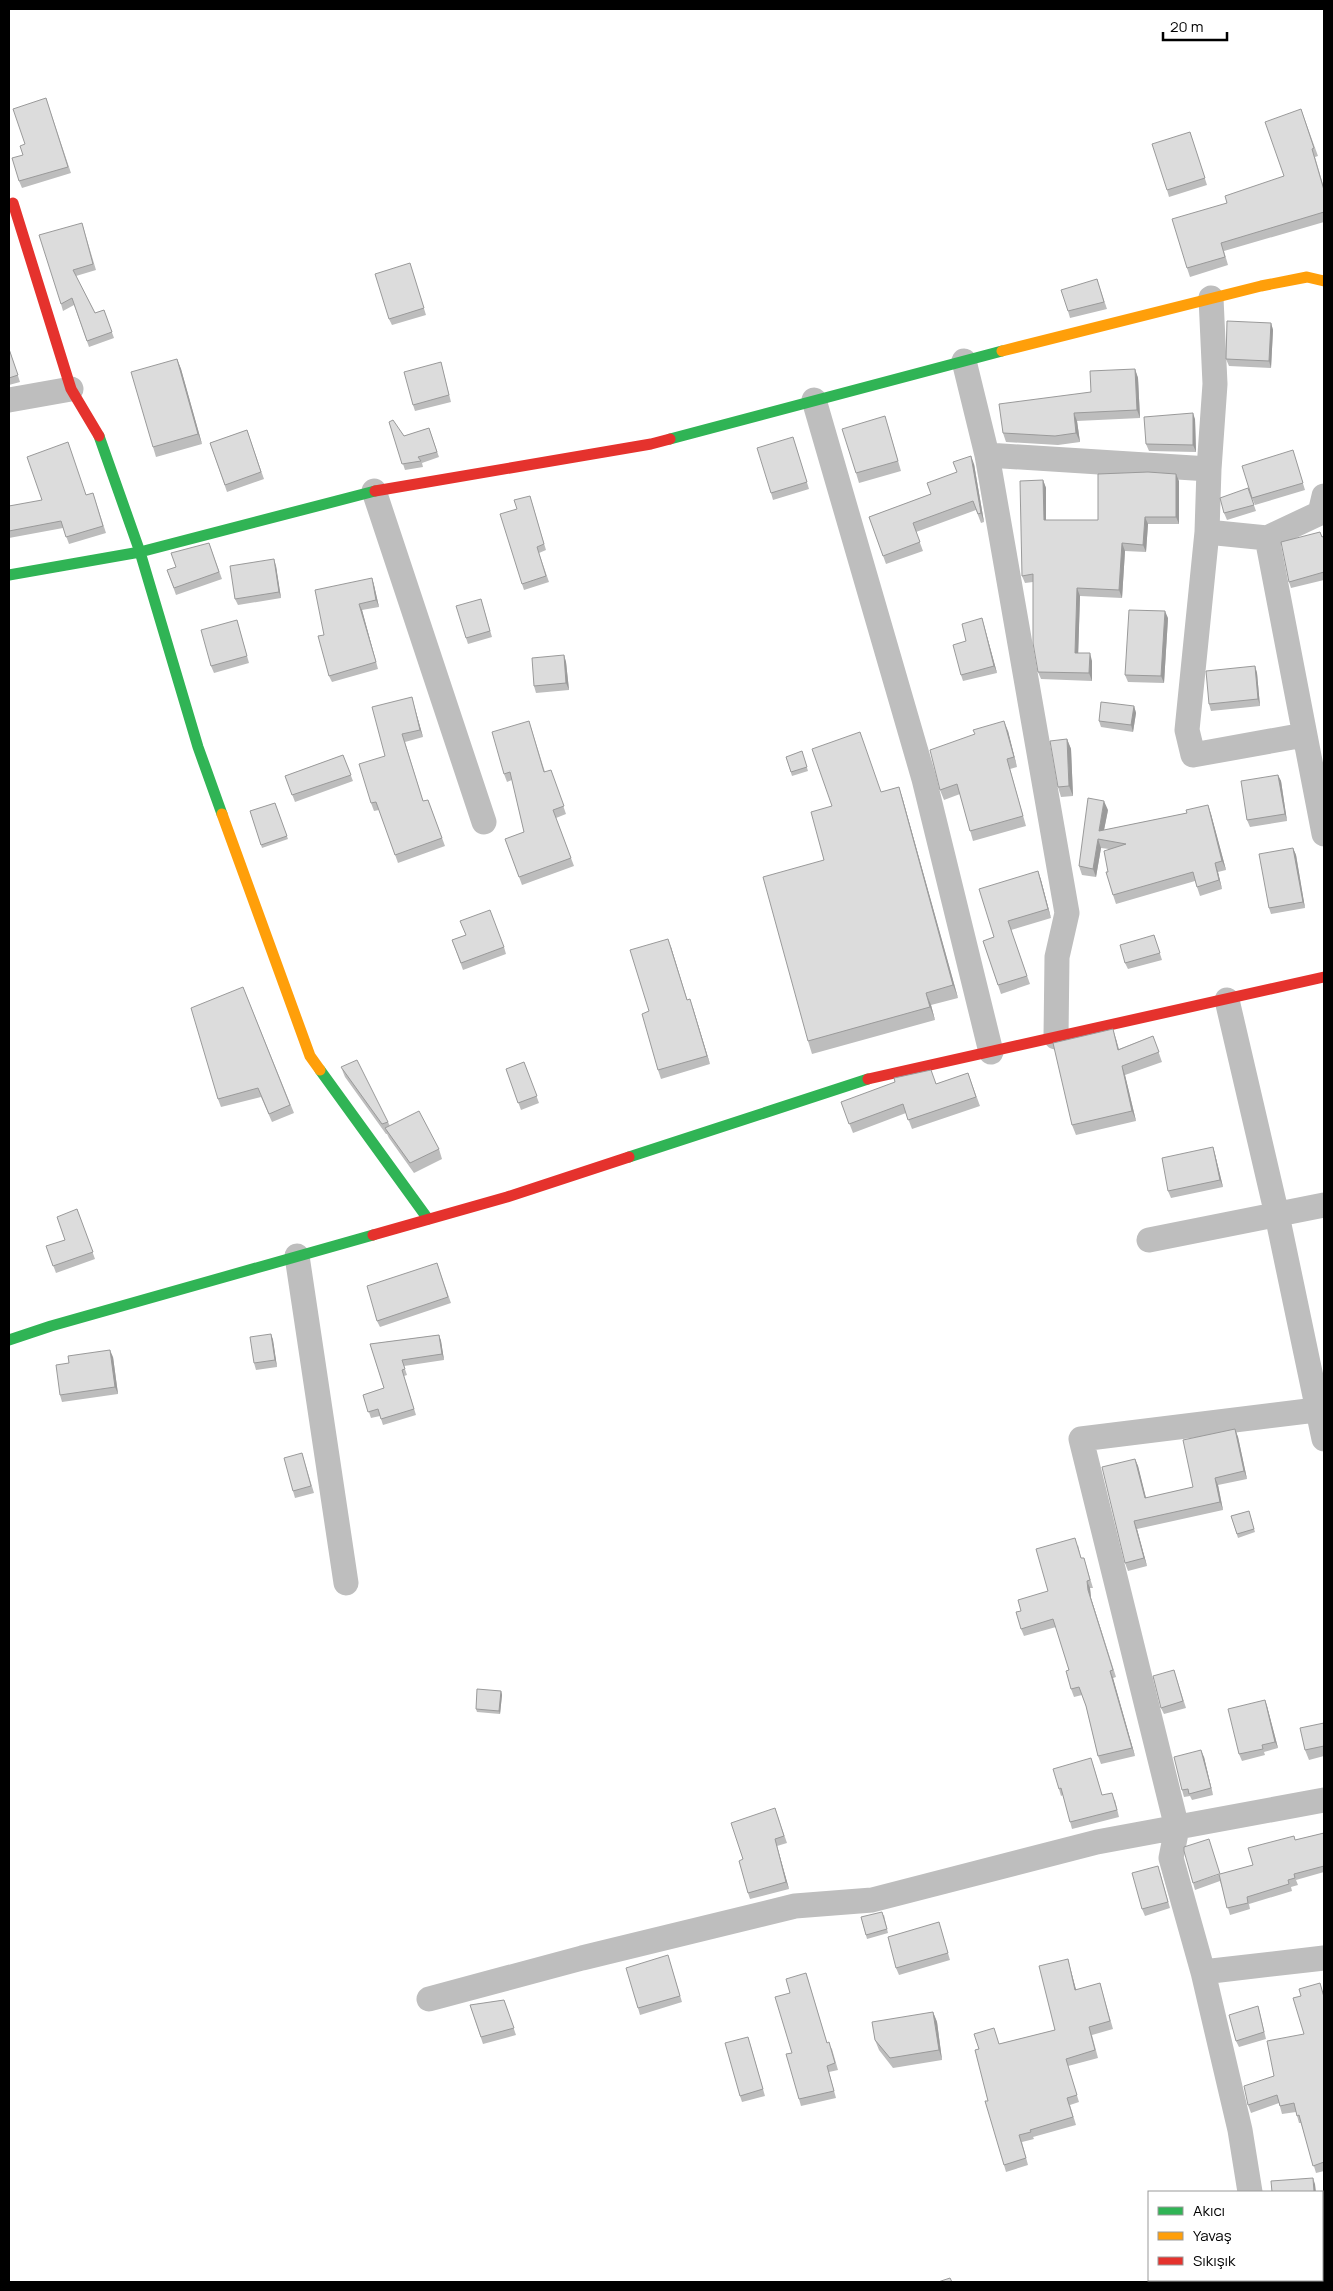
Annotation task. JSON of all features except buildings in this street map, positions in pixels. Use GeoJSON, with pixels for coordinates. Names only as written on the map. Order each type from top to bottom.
{"type":"FeatureCollection","features":[{"type":"Feature","properties":{"kind":"street"},"geometry":{"type":"LineString","coordinates":[[13,203],[71,389],[97,429],[140,552],[198,747],[310,1056],[428,1219]]}},
{"type":"Feature","properties":{"kind":"street"},"geometry":{"type":"LineString","coordinates":[[9,575],[140,552],[374,492],[651,444],[814,400],[1212,298],[1307,277],[1324,281]]}},
{"type":"Feature","properties":{"kind":"street"},"geometry":{"type":"LineString","coordinates":[[1212,298],[1215,384],[1207,532],[1187,730],[1193,754],[1304,735]]}},
{"type":"Feature","properties":{"kind":"street"},"geometry":{"type":"LineString","coordinates":[[964,361],[987,455],[1067,913],[1057,957],[1056,1037]]}},
{"type":"Feature","properties":{"kind":"street"},"geometry":{"type":"LineString","coordinates":[[9,400],[71,389]]}},
{"type":"Feature","properties":{"kind":"street"},"geometry":{"type":"LineString","coordinates":[[814,400],[924,779],[990,1052]]}},
{"type":"Feature","properties":{"kind":"street"},"geometry":{"type":"LineString","coordinates":[[987,455],[1209,469]]}},
{"type":"Feature","properties":{"kind":"street"},"geometry":{"type":"LineString","coordinates":[[374,492],[484,822]]}},
{"type":"Feature","properties":{"kind":"street"},"geometry":{"type":"LineString","coordinates":[[1207,532],[1268,538],[1323,507]]}},
{"type":"Feature","properties":{"kind":"street"},"geometry":{"type":"LineString","coordinates":[[1268,538],[1324,834]]}},
{"type":"Feature","properties":{"kind":"street"},"geometry":{"type":"LineString","coordinates":[[9,1340],[51,1326],[507,1197],[877,1076],[1324,977]]}},
{"type":"Feature","properties":{"kind":"street"},"geometry":{"type":"LineString","coordinates":[[1227,1000],[1321,1410],[1324,1439]]}},
{"type":"Feature","properties":{"kind":"street"},"geometry":{"type":"LineString","coordinates":[[1149,1240],[1324,1205]]}},
{"type":"Feature","properties":{"kind":"street"},"geometry":{"type":"LineString","coordinates":[[297,1256],[346,1583]]}},
{"type":"Feature","properties":{"kind":"street"},"geometry":{"type":"LineString","coordinates":[[1250,2191],[1240,2130],[1203,1972],[1171,1858],[1177,1828],[1081,1439],[1321,1410]]}},
{"type":"Feature","properties":{"kind":"street"},"geometry":{"type":"LineString","coordinates":[[428,1999],[582,1958],[795,1906],[872,1900],[1097,1842],[1324,1800]]}},
{"type":"Feature","properties":{"kind":"street"},"geometry":{"type":"LineString","coordinates":[[1203,1972],[1324,1958]]}},
{"type":"Feature","properties":{"kind":"traffic: fast"},"geometry":{"type":"LineString","coordinates":[[670,439],[1002,351]]}},
{"type":"Feature","properties":{"kind":"traffic: fast"},"geometry":{"type":"LineString","coordinates":[[99,436],[140,552],[198,747],[222,814]]}},
{"type":"Feature","properties":{"kind":"traffic: fast"},"geometry":{"type":"LineString","coordinates":[[9,575],[140,552],[375,491]]}},
{"type":"Feature","properties":{"kind":"traffic: fast"},"geometry":{"type":"LineString","coordinates":[[320,1070],[428,1219]]}},
{"type":"Feature","properties":{"kind":"traffic: fast"},"geometry":{"type":"LineString","coordinates":[[629,1157],[868,1079]]}},
{"type":"Feature","properties":{"kind":"traffic: fast"},"geometry":{"type":"LineString","coordinates":[[9,1340],[51,1326],[373,1235]]}},
{"type":"Feature","properties":{"kind":"traffic: slow"},"geometry":{"type":"LineString","coordinates":[[1002,351],[1261,286],[1307,277],[1324,281]]}},
{"type":"Feature","properties":{"kind":"traffic: slow"},"geometry":{"type":"LineString","coordinates":[[222,814],[310,1056],[320,1070]]}},
{"type":"Feature","properties":{"kind":"traffic: jam"},"geometry":{"type":"LineString","coordinates":[[13,203],[71,389],[99,436]]}},
{"type":"Feature","properties":{"kind":"traffic: jam"},"geometry":{"type":"LineString","coordinates":[[375,491],[651,444],[670,439]]}},
{"type":"Feature","properties":{"kind":"traffic: jam"},"geometry":{"type":"LineString","coordinates":[[868,1079],[1324,977]]}},
{"type":"Feature","properties":{"kind":"traffic: jam"},"geometry":{"type":"LineString","coordinates":[[373,1235],[507,1197],[629,1157]]}}]}
